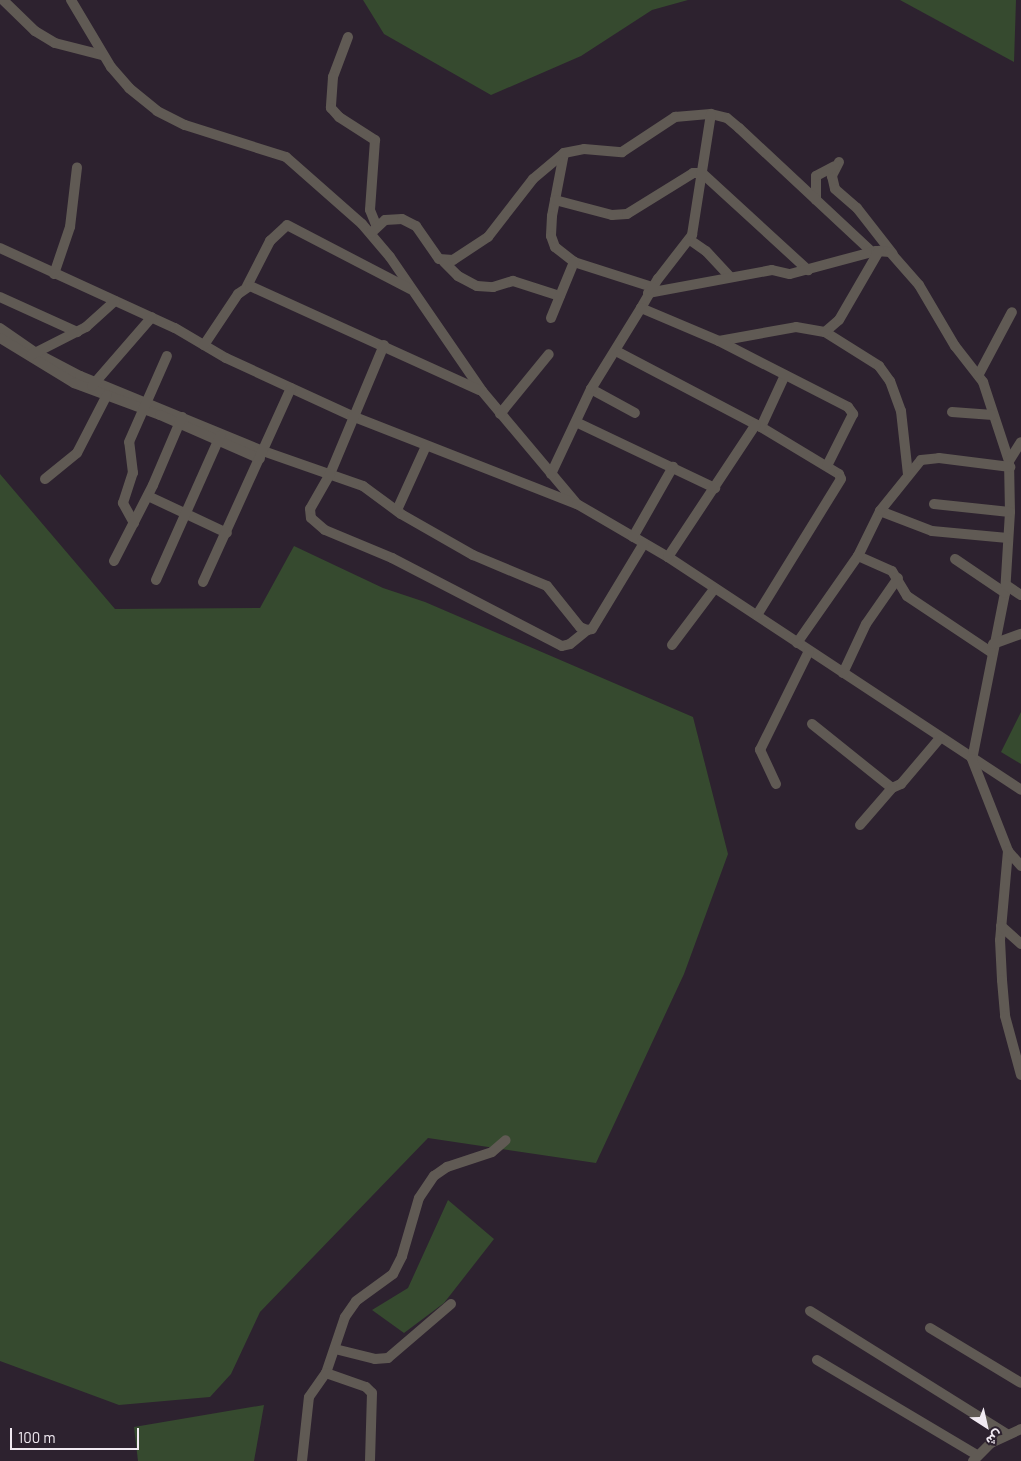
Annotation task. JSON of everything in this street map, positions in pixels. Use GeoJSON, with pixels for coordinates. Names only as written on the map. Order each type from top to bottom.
{"type":"FeatureCollection","features":[{"type":"Feature","properties":{"kind":"street"},"geometry":{"type":"LineString","coordinates":[[3,0],[34,31],[55,43],[102,55]]}},
{"type":"Feature","properties":{"kind":"street"},"geometry":{"type":"LineString","coordinates":[[71,0],[102,55],[129,88],[165,115],[185,125],[286,157],[374,230],[411,290],[482,391],[577,504]]}},
{"type":"Feature","properties":{"kind":"street"},"geometry":{"type":"LineString","coordinates":[[348,37],[333,77],[331,108],[339,117],[375,140],[370,210],[374,230]]}},
{"type":"Feature","properties":{"kind":"street"},"geometry":{"type":"LineString","coordinates":[[444,262],[460,257],[488,237],[533,179],[564,154],[584,149],[622,152],[675,117],[711,114],[727,118],[816,200],[876,251]]}},
{"type":"Feature","properties":{"kind":"street"},"geometry":{"type":"LineString","coordinates":[[539,487],[578,424],[591,389],[616,351],[650,290],[690,240],[711,114]]}},
{"type":"Feature","properties":{"kind":"street"},"geometry":{"type":"LineString","coordinates":[[564,154],[555,200],[552,241],[558,251],[574,262],[650,290],[772,270],[790,274],[876,251],[894,254]]}},
{"type":"Feature","properties":{"kind":"street"},"geometry":{"type":"LineString","coordinates":[[816,200],[816,176],[837,164],[832,182],[835,189],[857,208],[894,254],[928,299],[960,354],[979,374],[1010,464],[1010,512],[1006,589],[992,648],[972,759],[1008,851],[1021,866]]}},
{"type":"Feature","properties":{"kind":"street"},"geometry":{"type":"LineString","coordinates":[[54,274],[70,227],[77,167]]}},
{"type":"Feature","properties":{"kind":"street"},"geometry":{"type":"LineString","coordinates":[[555,200],[612,215],[627,214],[693,173],[702,173],[808,270]]}},
{"type":"Feature","properties":{"kind":"street"},"geometry":{"type":"LineString","coordinates":[[374,230],[390,218],[411,222],[458,276],[477,286],[493,287],[513,281],[560,296]]}},
{"type":"Feature","properties":{"kind":"street"},"geometry":{"type":"LineString","coordinates":[[204,346],[238,294],[247,286],[270,241],[288,225],[411,290]]}},
{"type":"Feature","properties":{"kind":"street"},"geometry":{"type":"LineString","coordinates":[[690,240],[706,251],[730,277]]}},
{"type":"Feature","properties":{"kind":"street"},"geometry":{"type":"LineString","coordinates":[[0,248],[152,318],[204,346],[352,416],[426,446],[539,487],[577,504],[668,557],[1021,790]]}},
{"type":"Feature","properties":{"kind":"street"},"geometry":{"type":"LineString","coordinates":[[825,332],[839,320],[876,251]]}},
{"type":"Feature","properties":{"kind":"street"},"geometry":{"type":"LineString","coordinates":[[551,318],[574,262]]}},
{"type":"Feature","properties":{"kind":"street"},"geometry":{"type":"LineString","coordinates":[[386,277],[402,275]]}},
{"type":"Feature","properties":{"kind":"street"},"geometry":{"type":"LineString","coordinates":[[247,286],[268,292],[482,391]]}},
{"type":"Feature","properties":{"kind":"street"},"geometry":{"type":"LineString","coordinates":[[0,297],[78,332]]}},
{"type":"Feature","properties":{"kind":"street"},"geometry":{"type":"LineString","coordinates":[[32,354],[78,332],[115,301]]}},
{"type":"Feature","properties":{"kind":"street"},"geometry":{"type":"LineString","coordinates":[[641,308],[719,341],[848,407],[853,414],[827,466]]}},
{"type":"Feature","properties":{"kind":"street"},"geometry":{"type":"LineString","coordinates":[[979,374],[1012,312]]}},
{"type":"Feature","properties":{"kind":"street"},"geometry":{"type":"LineString","coordinates":[[92,386],[152,318]]}},
{"type":"Feature","properties":{"kind":"street"},"geometry":{"type":"LineString","coordinates":[[719,341],[796,327],[825,332],[879,366],[890,381],[901,412],[908,474]]}},
{"type":"Feature","properties":{"kind":"street"},"geometry":{"type":"LineString","coordinates":[[0,328],[32,354]]}},
{"type":"Feature","properties":{"kind":"street"},"geometry":{"type":"LineString","coordinates":[[0,338],[107,395],[145,405]]}},
{"type":"Feature","properties":{"kind":"street"},"geometry":{"type":"LineString","coordinates":[[384,345],[352,416],[330,474],[310,508],[311,518],[324,530],[392,558],[562,646],[570,644],[587,630],[592,629],[644,543]]}},
{"type":"Feature","properties":{"kind":"street"},"geometry":{"type":"LineString","coordinates":[[616,351],[759,426],[839,474],[841,479],[757,615]]}},
{"type":"Feature","properties":{"kind":"street"},"geometry":{"type":"LineString","coordinates":[[500,414],[549,354]]}},
{"type":"Feature","properties":{"kind":"street"},"geometry":{"type":"LineString","coordinates":[[134,523],[123,500],[133,473],[130,442],[167,356]]}},
{"type":"Feature","properties":{"kind":"street"},"geometry":{"type":"LineString","coordinates":[[668,557],[759,426],[785,375]]}},
{"type":"Feature","properties":{"kind":"street"},"geometry":{"type":"LineString","coordinates":[[92,386],[145,405],[261,455],[330,474],[363,486],[397,510],[473,555],[547,586],[580,627],[587,630]]}},
{"type":"Feature","properties":{"kind":"street"},"geometry":{"type":"LineString","coordinates":[[203,582],[227,533],[290,388]]}},
{"type":"Feature","properties":{"kind":"street"},"geometry":{"type":"LineString","coordinates":[[591,389],[635,413]]}},
{"type":"Feature","properties":{"kind":"street"},"geometry":{"type":"LineString","coordinates":[[45,480],[77,453],[107,395]]}},
{"type":"Feature","properties":{"kind":"street"},"geometry":{"type":"LineString","coordinates":[[952,412],[993,415]]}},
{"type":"Feature","properties":{"kind":"street"},"geometry":{"type":"LineString","coordinates":[[114,561],[148,496],[181,420]]}},
{"type":"Feature","properties":{"kind":"street"},"geometry":{"type":"LineString","coordinates":[[578,424],[715,488]]}},
{"type":"Feature","properties":{"kind":"street"},"geometry":{"type":"LineString","coordinates":[[156,580],[220,437]]}},
{"type":"Feature","properties":{"kind":"street"},"geometry":{"type":"LineString","coordinates":[[1010,464],[1021,442]]}},
{"type":"Feature","properties":{"kind":"street"},"geometry":{"type":"LineString","coordinates":[[397,510],[426,446]]}},
{"type":"Feature","properties":{"kind":"street"},"geometry":{"type":"LineString","coordinates":[[797,643],[858,556],[880,511],[908,474],[927,457],[1010,464]]}},
{"type":"Feature","properties":{"kind":"street"},"geometry":{"type":"LineString","coordinates":[[633,536],[673,467]]}},
{"type":"Feature","properties":{"kind":"street"},"geometry":{"type":"LineString","coordinates":[[148,496],[227,533]]}},
{"type":"Feature","properties":{"kind":"street"},"geometry":{"type":"LineString","coordinates":[[934,504],[1010,512]]}},
{"type":"Feature","properties":{"kind":"street"},"geometry":{"type":"LineString","coordinates":[[880,511],[932,531],[1008,538]]}},
{"type":"Feature","properties":{"kind":"street"},"geometry":{"type":"LineString","coordinates":[[858,556],[898,578],[908,596],[992,648]]}},
{"type":"Feature","properties":{"kind":"street"},"geometry":{"type":"LineString","coordinates":[[955,559],[1006,589],[1021,595]]}},
{"type":"Feature","properties":{"kind":"street"},"geometry":{"type":"LineString","coordinates":[[843,673],[866,624],[898,578]]}},
{"type":"Feature","properties":{"kind":"street"},"geometry":{"type":"LineString","coordinates":[[672,645],[715,588]]}},
{"type":"Feature","properties":{"kind":"street"},"geometry":{"type":"LineString","coordinates":[[992,648],[1021,634]]}},
{"type":"Feature","properties":{"kind":"street"},"geometry":{"type":"LineString","coordinates":[[776,784],[760,750],[809,651]]}},
{"type":"Feature","properties":{"kind":"street"},"geometry":{"type":"LineString","coordinates":[[812,724],[892,788]]}},
{"type":"Feature","properties":{"kind":"street"},"geometry":{"type":"LineString","coordinates":[[860,825],[892,788],[901,784],[940,738]]}},
{"type":"Feature","properties":{"kind":"street"},"geometry":{"type":"LineString","coordinates":[[1008,851],[1001,926],[1005,1016],[1020,1071]]}},
{"type":"Feature","properties":{"kind":"street"},"geometry":{"type":"LineString","coordinates":[[1001,926],[1021,944]]}},
{"type":"Feature","properties":{"kind":"street"},"geometry":{"type":"LineString","coordinates":[[302,1461],[309,1397],[326,1373],[335,1348],[338,1330],[356,1301],[393,1274],[402,1256],[419,1198],[434,1176],[447,1167],[492,1152],[506,1140]]}},
{"type":"Feature","properties":{"kind":"street"},"geometry":{"type":"LineString","coordinates":[[335,1348],[376,1359],[388,1358],[451,1304]]}},
{"type":"Feature","properties":{"kind":"street"},"geometry":{"type":"LineString","coordinates":[[810,1311],[1007,1434]]}},
{"type":"Feature","properties":{"kind":"street"},"geometry":{"type":"LineString","coordinates":[[930,1328],[1021,1383]]}},
{"type":"Feature","properties":{"kind":"street"},"geometry":{"type":"LineString","coordinates":[[817,1360],[975,1458],[1007,1434],[1021,1429]]}},
{"type":"Feature","properties":{"kind":"street"},"geometry":{"type":"LineString","coordinates":[[326,1373],[366,1387],[372,1393],[370,1461]]}},
{"type":"Feature","properties":{"kind":"green space"},"geometry":{"type":"Polygon","coordinates":[[[363,0],[688,0],[652,10],[581,56],[491,95],[384,34],[363,0]]]}},
{"type":"Feature","properties":{"kind":"green space"},"geometry":{"type":"Polygon","coordinates":[[[900,0],[1016,0],[1014,62],[900,0]]]}},
{"type":"Feature","properties":{"kind":"green space"},"geometry":{"type":"Polygon","coordinates":[[[0,474],[115,609],[260,608],[294,546],[383,588],[425,602],[693,717],[728,854],[684,974],[596,1163],[428,1138],[260,1312],[231,1374],[210,1397],[119,1405],[0,1361],[0,474]]]}},
{"type":"Feature","properties":{"kind":"green space"},"geometry":{"type":"Polygon","coordinates":[[[1021,712],[1021,764],[1001,752],[1021,712]]]}},
{"type":"Feature","properties":{"kind":"green space"},"geometry":{"type":"Polygon","coordinates":[[[448,1200],[494,1239],[444,1303],[404,1333],[372,1310],[408,1288],[448,1200]]]}},
{"type":"Feature","properties":{"kind":"green space"},"geometry":{"type":"Polygon","coordinates":[[[264,1405],[254,1461],[138,1461],[134,1427],[264,1405]]]}}]}
